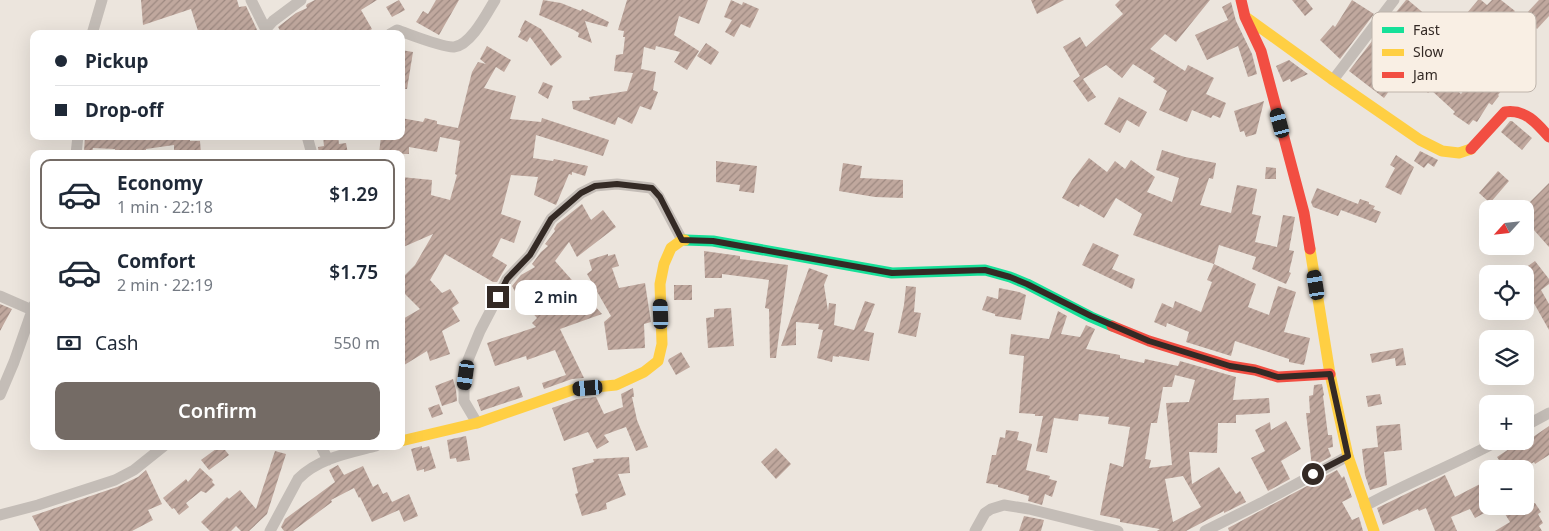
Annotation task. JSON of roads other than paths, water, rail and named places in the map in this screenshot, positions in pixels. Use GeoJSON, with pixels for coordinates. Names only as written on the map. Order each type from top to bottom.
{"type":"FeatureCollection","features":[{"type":"Feature","properties":{"kind":"street"},"geometry":{"type":"LineString","coordinates":[[93,30],[102,0]]}},
{"type":"Feature","properties":{"kind":"street"},"geometry":{"type":"LineString","coordinates":[[251,0],[266,30]]}},
{"type":"Feature","properties":{"kind":"street"},"geometry":{"type":"LineString","coordinates":[[268,30],[273,21],[301,0]]}},
{"type":"Feature","properties":{"kind":"street"},"geometry":{"type":"LineString","coordinates":[[405,33],[434,43],[454,47],[472,36],[495,0]]}},
{"type":"Feature","properties":{"kind":"street"},"geometry":{"type":"LineString","coordinates":[[1241,0],[1244,17],[1261,51],[1304,213],[1330,374],[1348,456],[1374,531]]}},
{"type":"Feature","properties":{"kind":"street"},"geometry":{"type":"LineString","coordinates":[[1385,12],[1394,0]]}},
{"type":"Feature","properties":{"kind":"street"},"geometry":{"type":"LineString","coordinates":[[1244,17],[1420,140],[1442,151],[1459,153],[1470,150],[1505,112],[1510,111],[1523,113],[1548,135]]}},
{"type":"Feature","properties":{"kind":"street"},"geometry":{"type":"LineString","coordinates":[[1333,80],[1372,29]]}},
{"type":"Feature","properties":{"kind":"street"},"geometry":{"type":"LineString","coordinates":[[476,423],[464,401],[468,360],[480,331],[507,279],[530,255],[551,219],[581,193],[595,186],[617,184],[652,188],[660,197],[682,240]]}},
{"type":"Feature","properties":{"kind":"street"},"geometry":{"type":"LineString","coordinates":[[405,439],[476,423],[575,389],[616,385],[644,372],[658,362],[662,344],[660,284],[664,264],[671,248],[682,240],[713,241],[892,273],[985,270],[1027,284],[1091,316],[1149,341],[1230,366],[1255,370],[1278,377],[1330,374]]}},
{"type":"Feature","properties":{"kind":"street"},"geometry":{"type":"LineString","coordinates":[[0,296],[30,313]]}},
{"type":"Feature","properties":{"kind":"street"},"geometry":{"type":"LineString","coordinates":[[0,395],[30,319]]}},
{"type":"Feature","properties":{"kind":"street"},"geometry":{"type":"LineString","coordinates":[[1534,421],[1549,413]]}},
{"type":"Feature","properties":{"kind":"street"},"geometry":{"type":"LineString","coordinates":[[0,514],[38,506],[115,480],[134,470],[159,450]]}},
{"type":"Feature","properties":{"kind":"street"},"geometry":{"type":"LineString","coordinates":[[323,450],[328,460]]}},
{"type":"Feature","properties":{"kind":"street"},"geometry":{"type":"LineString","coordinates":[[270,531],[298,479],[315,465],[341,454],[358,450]]}},
{"type":"Feature","properties":{"kind":"street"},"geometry":{"type":"LineString","coordinates":[[1365,506],[1392,491],[1480,450]]}},
{"type":"Feature","properties":{"kind":"street"},"geometry":{"type":"LineString","coordinates":[[1205,531],[1348,456]]}},
{"type":"Feature","properties":{"kind":"street"},"geometry":{"type":"LineString","coordinates":[[975,531],[985,513],[1004,505],[1030,509],[1118,531]]}}]}
